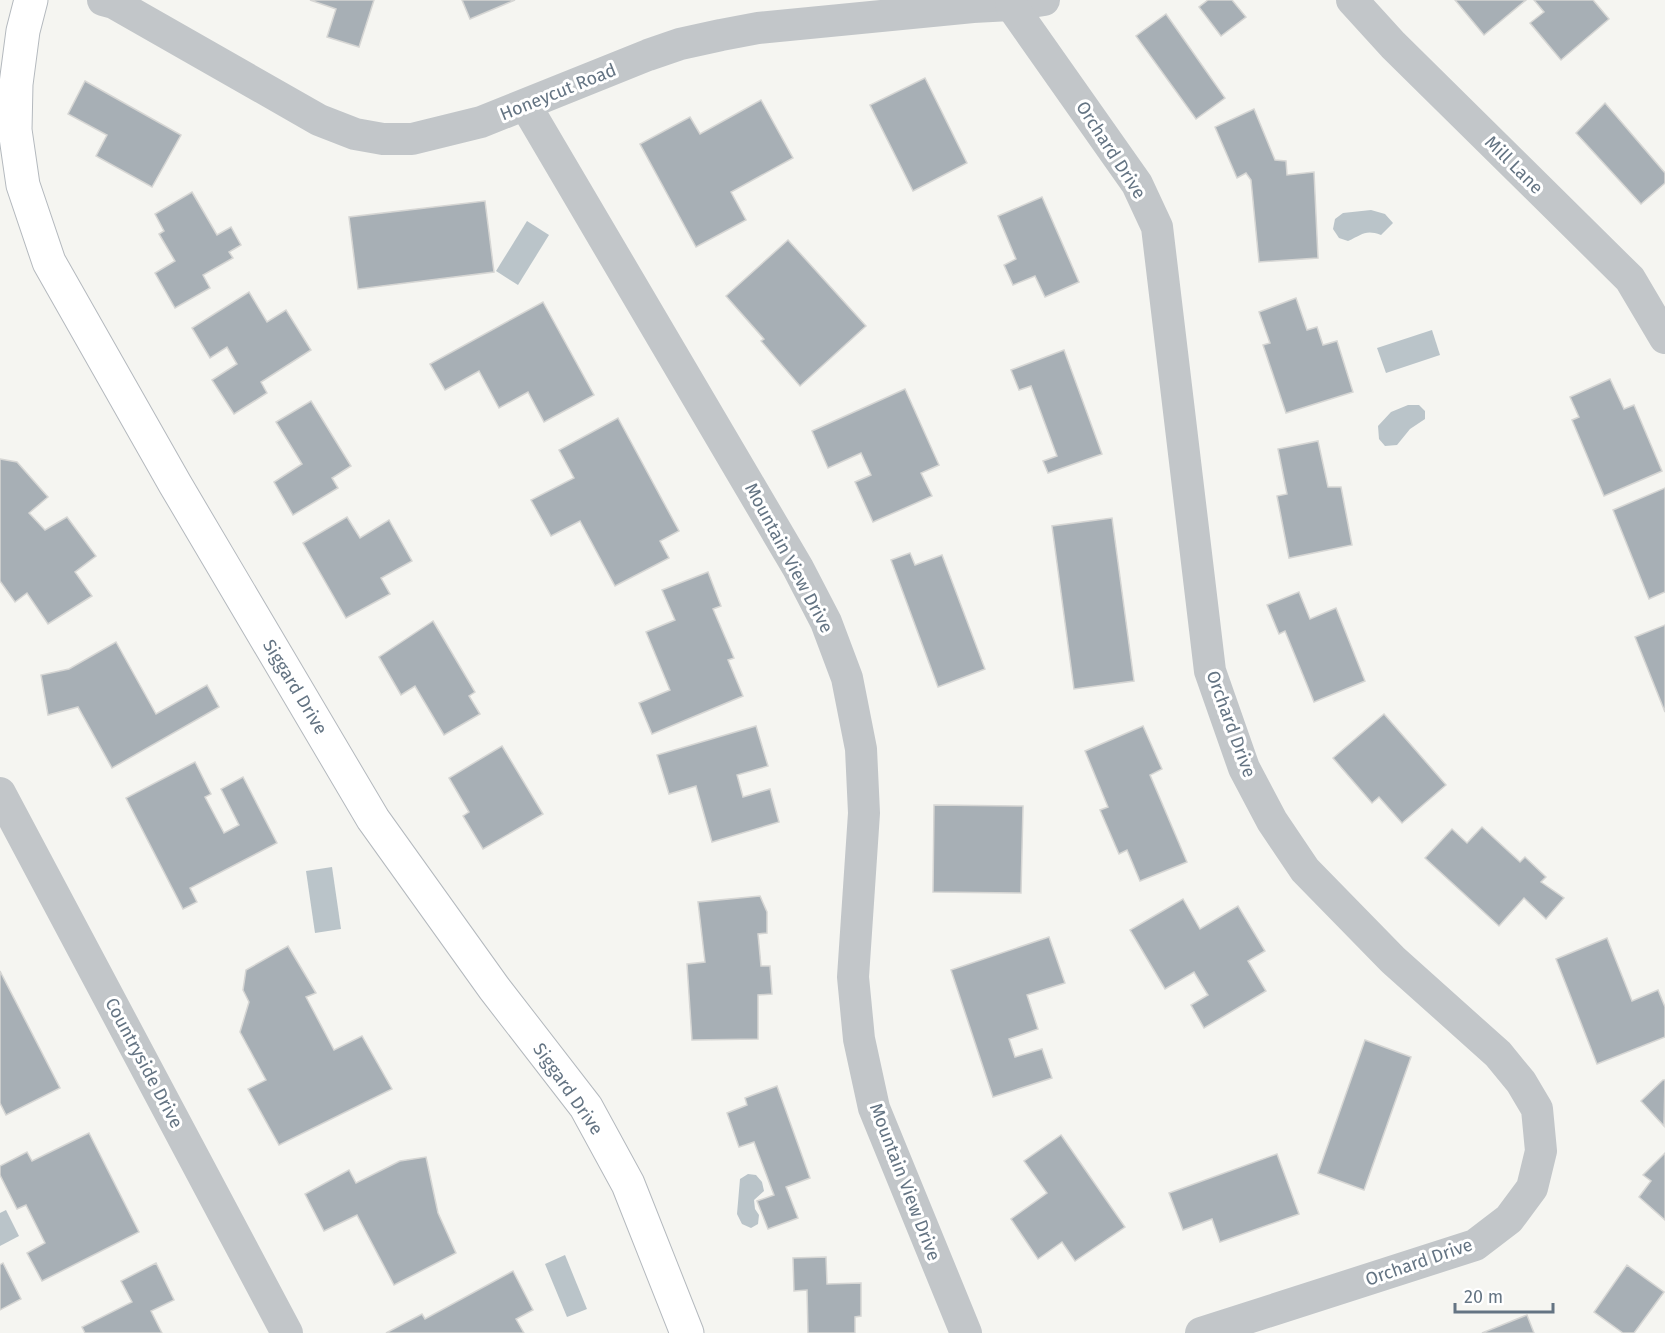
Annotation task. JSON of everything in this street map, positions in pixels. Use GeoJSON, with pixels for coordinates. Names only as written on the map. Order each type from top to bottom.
{"type":"FeatureCollection","features":[{"type":"Feature","properties":{"kind":"street","name":"Siggard Drive"},"geometry":{"type":"LineString","coordinates":[[31,0],[23,31],[16,84],[15,130],[22,185],[49,262],[175,484],[373,819],[494,988],[586,1107],[628,1184],[687,1333]]}},
{"type":"Feature","properties":{"kind":"street","name":"Honeycut Road"},"geometry":{"type":"LineString","coordinates":[[103,0],[114,3],[319,120],[355,134],[383,139],[412,138],[472,125],[526,106],[648,55],[680,44],[721,35],[758,28],[1044,0]]}},
{"type":"Feature","properties":{"kind":"street","name":"Mill Lane"},"geometry":{"type":"LineString","coordinates":[[1352,0],[1393,45],[1630,279],[1665,338]]}},
{"type":"Feature","properties":{"kind":"street","name":"Orchard Drive"},"geometry":{"type":"LineString","coordinates":[[1011,5],[1137,184],[1157,227],[1210,671],[1244,768],[1272,821],[1305,870],[1393,960],[1498,1054],[1521,1082],[1538,1109],[1541,1151],[1532,1188],[1509,1219],[1475,1245],[1201,1333]]}},
{"type":"Feature","properties":{"kind":"street","name":"Mountain View Drive"},"geometry":{"type":"LineString","coordinates":[[526,106],[798,567],[826,622],[847,678],[861,749],[864,813],[853,977],[859,1039],[874,1108],[966,1333]]}},
{"type":"Feature","properties":{"kind":"street","name":"Countryside Drive"},"geometry":{"type":"LineString","coordinates":[[0,793],[287,1333]]}},
{"type":"Feature","properties":{"kind":"shaded area"},"geometry":{"type":"Polygon","coordinates":[[[1371,210],[1385,214],[1393,223],[1381,235],[1367,233],[1348,241],[1339,238],[1333,229],[1335,219],[1343,213],[1371,210]]]}},
{"type":"Feature","properties":{"kind":"shaded area"},"geometry":{"type":"Polygon","coordinates":[[[527,221],[549,235],[518,285],[496,271],[527,221]]]}},
{"type":"Feature","properties":{"kind":"shaded area"},"geometry":{"type":"Polygon","coordinates":[[[1432,330],[1440,355],[1386,373],[1377,348],[1432,330]]]}},
{"type":"Feature","properties":{"kind":"shaded area"},"geometry":{"type":"Polygon","coordinates":[[[1408,405],[1419,405],[1425,411],[1425,419],[1410,429],[1397,445],[1385,446],[1379,439],[1378,426],[1391,412],[1408,405]]]}},
{"type":"Feature","properties":{"kind":"shaded area"},"geometry":{"type":"Polygon","coordinates":[[[332,867],[341,929],[315,933],[306,871],[332,867]]]}},
{"type":"Feature","properties":{"kind":"shaded area"},"geometry":{"type":"Polygon","coordinates":[[[748,1174],[756,1175],[762,1182],[764,1191],[754,1200],[755,1209],[759,1215],[758,1224],[751,1228],[742,1224],[737,1214],[740,1179],[748,1174]]]}},
{"type":"Feature","properties":{"kind":"shaded area"},"geometry":{"type":"Polygon","coordinates":[[[6,1210],[19,1236],[0,1246],[0,1213],[6,1210]]]}},
{"type":"Feature","properties":{"kind":"shaded area"},"geometry":{"type":"Polygon","coordinates":[[[565,1255],[587,1309],[567,1317],[545,1264],[565,1255]]]}},
{"type":"Feature","properties":{"kind":"building"},"geometry":{"type":"Polygon","coordinates":[[[310,0],[374,0],[359,47],[327,37],[336,9],[310,0]]]}},
{"type":"Feature","properties":{"kind":"building"},"geometry":{"type":"Polygon","coordinates":[[[462,0],[515,0],[470,19],[462,0]]]}},
{"type":"Feature","properties":{"kind":"building"},"geometry":{"type":"Polygon","coordinates":[[[1208,0],[1232,0],[1246,17],[1221,36],[1199,7],[1208,0]]]}},
{"type":"Feature","properties":{"kind":"building"},"geometry":{"type":"Polygon","coordinates":[[[1455,0],[1526,0],[1484,35],[1455,0]]]}},
{"type":"Feature","properties":{"kind":"building"},"geometry":{"type":"Polygon","coordinates":[[[1534,0],[1593,0],[1609,19],[1561,60],[1530,23],[1544,12],[1534,0]]]}},
{"type":"Feature","properties":{"kind":"building"},"geometry":{"type":"Polygon","coordinates":[[[1166,14],[1225,98],[1196,119],[1136,36],[1166,14]]]}},
{"type":"Feature","properties":{"kind":"building"},"geometry":{"type":"Polygon","coordinates":[[[925,78],[967,163],[913,191],[870,105],[925,78]]]}},
{"type":"Feature","properties":{"kind":"building"},"geometry":{"type":"Polygon","coordinates":[[[85,81],[181,135],[152,187],[96,156],[107,135],[68,114],[85,81]]]}},
{"type":"Feature","properties":{"kind":"building"},"geometry":{"type":"Polygon","coordinates":[[[761,100],[793,158],[731,192],[746,220],[696,247],[640,144],[690,117],[700,134],[761,100]]]}},
{"type":"Feature","properties":{"kind":"building"},"geometry":{"type":"Polygon","coordinates":[[[1605,103],[1665,173],[1665,183],[1641,204],[1576,133],[1605,103]]]}},
{"type":"Feature","properties":{"kind":"building"},"geometry":{"type":"Polygon","coordinates":[[[1254,109],[1275,160],[1286,161],[1287,175],[1314,172],[1318,258],[1259,262],[1251,180],[1246,173],[1237,178],[1215,127],[1254,109]]]}},
{"type":"Feature","properties":{"kind":"building"},"geometry":{"type":"Polygon","coordinates":[[[192,192],[217,235],[231,227],[241,245],[229,252],[233,258],[203,275],[210,288],[175,308],[155,273],[175,261],[159,234],[164,231],[155,214],[192,192]]]}},
{"type":"Feature","properties":{"kind":"building"},"geometry":{"type":"Polygon","coordinates":[[[1042,197],[1079,282],[1045,297],[1035,276],[1013,285],[1004,265],[1016,259],[998,216],[1042,197]]]}},
{"type":"Feature","properties":{"kind":"building"},"geometry":{"type":"Polygon","coordinates":[[[485,201],[494,272],[358,289],[349,217],[485,201]]]}},
{"type":"Feature","properties":{"kind":"building"},"geometry":{"type":"Polygon","coordinates":[[[788,240],[866,326],[800,386],[761,341],[764,339],[726,296],[788,240]]]}},
{"type":"Feature","properties":{"kind":"building"},"geometry":{"type":"Polygon","coordinates":[[[249,292],[267,322],[286,310],[311,350],[261,382],[267,393],[234,414],[212,380],[237,364],[227,347],[210,358],[192,328],[249,292]]]}},
{"type":"Feature","properties":{"kind":"building"},"geometry":{"type":"Polygon","coordinates":[[[1296,298],[1307,330],[1317,327],[1323,345],[1337,341],[1353,392],[1286,413],[1263,345],[1270,343],[1259,312],[1296,298]]]}},
{"type":"Feature","properties":{"kind":"building"},"geometry":{"type":"Polygon","coordinates":[[[543,302],[594,395],[544,422],[528,392],[499,408],[479,371],[445,390],[430,364],[543,302]]]}},
{"type":"Feature","properties":{"kind":"building"},"geometry":{"type":"Polygon","coordinates":[[[1064,350],[1102,454],[1048,473],[1043,461],[1057,456],[1031,386],[1019,390],[1011,370],[1064,350]]]}},
{"type":"Feature","properties":{"kind":"building"},"geometry":{"type":"Polygon","coordinates":[[[1610,379],[1624,409],[1634,405],[1662,471],[1604,496],[1572,420],[1579,417],[1570,397],[1610,379]]]}},
{"type":"Feature","properties":{"kind":"building"},"geometry":{"type":"Polygon","coordinates":[[[905,389],[939,465],[921,473],[932,496],[873,522],[855,482],[871,475],[861,453],[828,468],[812,431],[905,389]]]}},
{"type":"Feature","properties":{"kind":"building"},"geometry":{"type":"Polygon","coordinates":[[[311,401],[351,466],[332,478],[338,488],[293,515],[274,482],[302,464],[276,422],[311,401]]]}},
{"type":"Feature","properties":{"kind":"building"},"geometry":{"type":"Polygon","coordinates":[[[618,418],[679,531],[660,541],[669,558],[615,586],[580,521],[551,536],[531,500],[574,478],[559,450],[618,418]]]}},
{"type":"Feature","properties":{"kind":"building"},"geometry":{"type":"Polygon","coordinates":[[[1318,441],[1328,487],[1341,487],[1352,545],[1289,558],[1277,496],[1287,494],[1278,449],[1318,441]]]}},
{"type":"Feature","properties":{"kind":"building"},"geometry":{"type":"Polygon","coordinates":[[[0,459],[17,462],[48,497],[29,513],[45,530],[67,517],[96,556],[75,572],[92,596],[48,624],[27,593],[15,602],[0,581],[0,459]]]}},
{"type":"Feature","properties":{"kind":"building"},"geometry":{"type":"Polygon","coordinates":[[[1665,488],[1665,592],[1649,599],[1613,510],[1665,488]]]}},
{"type":"Feature","properties":{"kind":"building"},"geometry":{"type":"Polygon","coordinates":[[[347,517],[360,538],[389,520],[412,561],[381,578],[390,594],[346,618],[303,543],[347,517]]]}},
{"type":"Feature","properties":{"kind":"building"},"geometry":{"type":"Polygon","coordinates":[[[1112,518],[1134,681],[1074,689],[1052,526],[1112,518]]]}},
{"type":"Feature","properties":{"kind":"building"},"geometry":{"type":"Polygon","coordinates":[[[910,553],[915,565],[942,555],[985,669],[938,687],[891,560],[910,553]]]}},
{"type":"Feature","properties":{"kind":"building"},"geometry":{"type":"Polygon","coordinates":[[[708,572],[721,606],[713,609],[734,658],[728,660],[743,696],[652,734],[639,703],[670,690],[646,632],[675,620],[662,590],[708,572]]]}},
{"type":"Feature","properties":{"kind":"building"},"geometry":{"type":"Polygon","coordinates":[[[1299,592],[1310,619],[1336,608],[1365,681],[1314,702],[1285,631],[1279,634],[1267,605],[1299,592]]]}},
{"type":"Feature","properties":{"kind":"building"},"geometry":{"type":"Polygon","coordinates":[[[433,621],[475,692],[469,696],[480,714],[444,735],[415,686],[401,695],[379,657],[433,621]]]}},
{"type":"Feature","properties":{"kind":"building"},"geometry":{"type":"Polygon","coordinates":[[[1665,625],[1665,712],[1635,637],[1665,625]]]}},
{"type":"Feature","properties":{"kind":"building"},"geometry":{"type":"Polygon","coordinates":[[[116,642],[156,714],[207,685],[219,707],[112,768],[78,707],[48,715],[41,675],[69,669],[116,642]]]}},
{"type":"Feature","properties":{"kind":"building"},"geometry":{"type":"Polygon","coordinates":[[[1384,714],[1446,785],[1402,823],[1379,797],[1372,803],[1333,758],[1384,714]]]}},
{"type":"Feature","properties":{"kind":"building"},"geometry":{"type":"Polygon","coordinates":[[[756,726],[768,766],[737,775],[743,797],[770,789],[779,822],[712,842],[696,786],[669,794],[657,755],[756,726]]]}},
{"type":"Feature","properties":{"kind":"building"},"geometry":{"type":"Polygon","coordinates":[[[1143,726],[1162,769],[1150,775],[1187,862],[1140,881],[1127,850],[1119,854],[1100,810],[1108,807],[1085,751],[1143,726]]]}},
{"type":"Feature","properties":{"kind":"building"},"geometry":{"type":"Polygon","coordinates":[[[502,746],[543,814],[483,849],[463,816],[469,812],[449,778],[502,746]]]}},
{"type":"Feature","properties":{"kind":"building"},"geometry":{"type":"Polygon","coordinates":[[[195,762],[211,794],[205,797],[224,833],[239,825],[221,789],[243,777],[277,843],[190,888],[197,902],[183,909],[126,798],[195,762]]]}},
{"type":"Feature","properties":{"kind":"building"},"geometry":{"type":"Polygon","coordinates":[[[934,805],[1023,806],[1021,893],[933,892],[934,805]]]}},
{"type":"Feature","properties":{"kind":"building"},"geometry":{"type":"Polygon","coordinates":[[[1482,827],[1520,862],[1525,857],[1546,877],[1541,882],[1564,898],[1546,919],[1524,898],[1499,926],[1425,858],[1452,829],[1467,843],[1482,827]]]}},
{"type":"Feature","properties":{"kind":"building"},"geometry":{"type":"Polygon","coordinates":[[[760,896],[767,912],[767,933],[758,934],[761,966],[770,966],[772,994],[758,995],[758,1039],[692,1040],[687,964],[705,962],[698,902],[760,896]]]}},
{"type":"Feature","properties":{"kind":"building"},"geometry":{"type":"Polygon","coordinates":[[[1183,899],[1200,929],[1238,906],[1265,951],[1248,961],[1266,991],[1204,1028],[1191,1005],[1208,995],[1194,972],[1165,989],[1130,930],[1183,899]]]}},
{"type":"Feature","properties":{"kind":"building"},"geometry":{"type":"Polygon","coordinates":[[[1049,937],[1065,983],[1027,995],[1038,1029],[1009,1039],[1015,1057],[1042,1049],[1052,1078],[993,1097],[951,970],[1049,937]]]}},
{"type":"Feature","properties":{"kind":"building"},"geometry":{"type":"Polygon","coordinates":[[[1607,938],[1632,1001],[1658,990],[1665,1007],[1665,1037],[1597,1064],[1556,959],[1607,938]]]}},
{"type":"Feature","properties":{"kind":"building"},"geometry":{"type":"Polygon","coordinates":[[[288,946],[316,993],[306,997],[334,1050],[362,1036],[392,1089],[279,1145],[248,1089],[266,1080],[240,1032],[249,1002],[243,990],[246,970],[288,946]]]}},
{"type":"Feature","properties":{"kind":"building"},"geometry":{"type":"Polygon","coordinates":[[[0,971],[60,1088],[6,1115],[0,1103],[0,971]]]}},
{"type":"Feature","properties":{"kind":"building"},"geometry":{"type":"Polygon","coordinates":[[[1365,1040],[1411,1057],[1364,1190],[1318,1173],[1365,1040]]]}},
{"type":"Feature","properties":{"kind":"building"},"geometry":{"type":"Polygon","coordinates":[[[1665,1080],[1664,1126],[1641,1101],[1665,1080]]]}},
{"type":"Feature","properties":{"kind":"building"},"geometry":{"type":"Polygon","coordinates":[[[777,1086],[810,1178],[786,1187],[798,1218],[768,1229],[757,1201],[774,1195],[754,1142],[739,1147],[727,1113],[747,1105],[745,1098],[777,1086]]]}},
{"type":"Feature","properties":{"kind":"building"},"geometry":{"type":"Polygon","coordinates":[[[89,1133],[139,1232],[42,1281],[27,1253],[45,1243],[26,1205],[17,1209],[0,1175],[0,1166],[27,1152],[32,1161],[89,1133]]]}},
{"type":"Feature","properties":{"kind":"building"},"geometry":{"type":"Polygon","coordinates":[[[1061,1135],[1125,1227],[1075,1261],[1062,1242],[1038,1259],[1011,1219],[1047,1193],[1024,1161],[1061,1135]]]}},
{"type":"Feature","properties":{"kind":"building"},"geometry":{"type":"Polygon","coordinates":[[[1665,1153],[1665,1220],[1639,1197],[1651,1181],[1643,1175],[1665,1153]]]}},
{"type":"Feature","properties":{"kind":"building"},"geometry":{"type":"Polygon","coordinates":[[[1277,1154],[1299,1214],[1220,1242],[1212,1219],[1183,1230],[1169,1193],[1277,1154]]]}},
{"type":"Feature","properties":{"kind":"building"},"geometry":{"type":"Polygon","coordinates":[[[426,1157],[438,1213],[456,1253],[394,1285],[357,1215],[324,1231],[305,1194],[349,1170],[356,1183],[400,1161],[426,1157]]]}},
{"type":"Feature","properties":{"kind":"building"},"geometry":{"type":"Polygon","coordinates":[[[826,1257],[827,1284],[861,1283],[861,1316],[855,1317],[855,1333],[808,1333],[807,1290],[794,1291],[793,1258],[826,1257]]]}},
{"type":"Feature","properties":{"kind":"building"},"geometry":{"type":"Polygon","coordinates":[[[3,1263],[21,1299],[0,1310],[0,1265],[3,1263]]]}},
{"type":"Feature","properties":{"kind":"building"},"geometry":{"type":"Polygon","coordinates":[[[156,1263],[174,1300],[151,1311],[162,1333],[85,1333],[82,1327],[132,1302],[121,1281],[156,1263]]]}},
{"type":"Feature","properties":{"kind":"building"},"geometry":{"type":"Polygon","coordinates":[[[1627,1265],[1664,1292],[1634,1333],[1623,1333],[1594,1312],[1627,1265]]]}},
{"type":"Feature","properties":{"kind":"building"},"geometry":{"type":"Polygon","coordinates":[[[513,1271],[533,1310],[516,1319],[524,1333],[386,1333],[422,1314],[425,1319],[513,1271]]]}},
{"type":"Feature","properties":{"kind":"building"},"geometry":{"type":"Polygon","coordinates":[[[1527,1315],[1534,1333],[1482,1333],[1527,1315]]]}}]}
